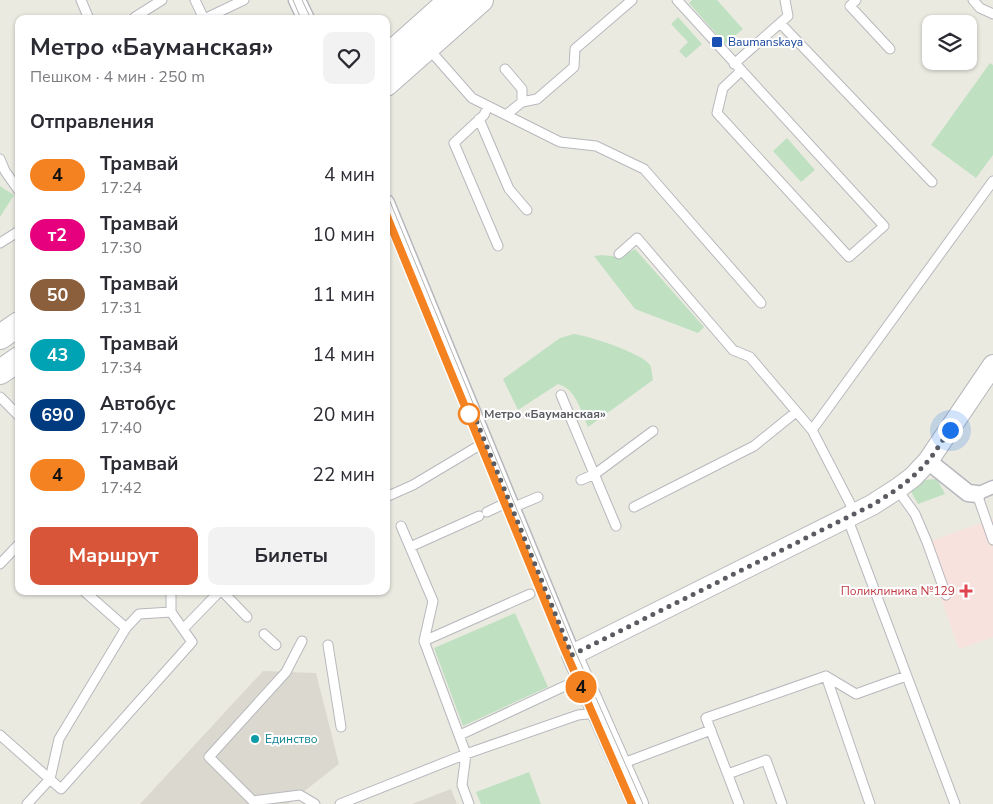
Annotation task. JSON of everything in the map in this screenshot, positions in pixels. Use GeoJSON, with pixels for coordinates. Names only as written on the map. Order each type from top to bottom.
{"type":"FeatureCollection","features":[{"type":"Feature","properties":{"kind":"main road"},"geometry":{"type":"LineString","coordinates":[[390,54],[451,0]]}},
{"type":"Feature","properties":{"kind":"main road"},"geometry":{"type":"LineString","coordinates":[[390,81],[481,0]]}},
{"type":"Feature","properties":{"kind":"main road"},"geometry":{"type":"LineString","coordinates":[[0,337],[15,327]]}},
{"type":"Feature","properties":{"kind":"main road"},"geometry":{"type":"LineString","coordinates":[[0,372],[15,362]]}},
{"type":"Feature","properties":{"kind":"street"},"geometry":{"type":"LineString","coordinates":[[297,0],[304,15]]}},
{"type":"Feature","properties":{"kind":"street"},"geometry":{"type":"LineString","coordinates":[[390,213],[572,655],[622,764],[638,804]]}},
{"type":"Feature","properties":{"kind":"street"},"geometry":{"type":"LineString","coordinates":[[572,655],[851,515],[898,489],[928,461],[993,366]]}},
{"type":"Feature","properties":{"kind":"street"},"geometry":{"type":"LineString","coordinates":[[928,461],[968,493],[976,494],[993,487]]}},
{"type":"Feature","properties":{"kind":"lane"},"geometry":{"type":"LineString","coordinates":[[81,0],[87,15]]}},
{"type":"Feature","properties":{"kind":"lane"},"geometry":{"type":"LineString","coordinates":[[138,15],[162,0]]}},
{"type":"Feature","properties":{"kind":"lane"},"geometry":{"type":"LineString","coordinates":[[195,0],[202,15]]}},
{"type":"Feature","properties":{"kind":"lane"},"geometry":{"type":"LineString","coordinates":[[212,15],[244,0]]}},
{"type":"Feature","properties":{"kind":"lane"},"geometry":{"type":"LineString","coordinates":[[506,115],[522,102],[537,99],[574,67],[576,48],[632,0]]}},
{"type":"Feature","properties":{"kind":"lane"},"geometry":{"type":"LineString","coordinates":[[677,0],[738,68],[884,226],[849,257],[717,113],[723,88],[738,68],[788,16],[785,0]]}},
{"type":"Feature","properties":{"kind":"lane"},"geometry":{"type":"LineString","coordinates":[[856,0],[850,6],[890,48]]}},
{"type":"Feature","properties":{"kind":"lane"},"geometry":{"type":"LineString","coordinates":[[973,0],[980,8],[993,14]]}},
{"type":"Feature","properties":{"kind":"lane"},"geometry":{"type":"LineString","coordinates":[[780,23],[932,182]]}},
{"type":"Feature","properties":{"kind":"lane"},"geometry":{"type":"LineString","coordinates":[[428,48],[472,98],[560,142],[596,146],[644,169],[761,303]]}},
{"type":"Feature","properties":{"kind":"lane"},"geometry":{"type":"LineString","coordinates":[[505,70],[522,89],[522,102]]}},
{"type":"Feature","properties":{"kind":"lane"},"geometry":{"type":"LineString","coordinates":[[488,106],[480,119],[454,143],[498,246]]}},
{"type":"Feature","properties":{"kind":"lane"},"geometry":{"type":"LineString","coordinates":[[480,119],[509,189],[527,210]]}},
{"type":"Feature","properties":{"kind":"lane"},"geometry":{"type":"LineString","coordinates":[[0,159],[5,171],[15,185]]}},
{"type":"Feature","properties":{"kind":"lane"},"geometry":{"type":"LineString","coordinates":[[812,430],[993,181]]}},
{"type":"Feature","properties":{"kind":"lane"},"geometry":{"type":"LineString","coordinates":[[0,243],[15,234]]}},
{"type":"Feature","properties":{"kind":"lane"},"geometry":{"type":"LineString","coordinates":[[619,254],[637,238],[733,350],[750,357],[812,430],[851,515],[906,676],[955,804]]}},
{"type":"Feature","properties":{"kind":"lane"},"geometry":{"type":"LineString","coordinates":[[561,394],[616,526]]}},
{"type":"Feature","properties":{"kind":"lane"},"geometry":{"type":"LineString","coordinates":[[0,397],[15,412]]}},
{"type":"Feature","properties":{"kind":"lane"},"geometry":{"type":"LineString","coordinates":[[634,507],[754,446],[796,412]]}},
{"type":"Feature","properties":{"kind":"lane"},"geometry":{"type":"LineString","coordinates":[[580,480],[595,474],[653,431]]}},
{"type":"Feature","properties":{"kind":"lane"},"geometry":{"type":"LineString","coordinates":[[390,495],[413,485],[485,442]]}},
{"type":"Feature","properties":{"kind":"lane"},"geometry":{"type":"LineString","coordinates":[[898,489],[915,514],[946,595]]}},
{"type":"Feature","properties":{"kind":"lane"},"geometry":{"type":"LineString","coordinates":[[976,494],[993,540]]}},
{"type":"Feature","properties":{"kind":"lane"},"geometry":{"type":"LineString","coordinates":[[410,547],[483,514],[511,504],[538,498]]}},
{"type":"Feature","properties":{"kind":"lane"},"geometry":{"type":"LineString","coordinates":[[402,526],[433,601],[424,641],[466,754],[462,784],[469,804]]}},
{"type":"Feature","properties":{"kind":"lane"},"geometry":{"type":"LineString","coordinates":[[0,564],[15,548]]}},
{"type":"Feature","properties":{"kind":"lane"},"geometry":{"type":"LineString","coordinates":[[424,641],[530,594]]}},
{"type":"Feature","properties":{"kind":"lane"},"geometry":{"type":"LineString","coordinates":[[89,595],[126,628]]}},
{"type":"Feature","properties":{"kind":"lane"},"geometry":{"type":"LineString","coordinates":[[0,734],[61,789],[192,642],[170,612],[171,595]]}},
{"type":"Feature","properties":{"kind":"lane"},"geometry":{"type":"LineString","coordinates":[[183,630],[217,595]]}},
{"type":"Feature","properties":{"kind":"lane"},"geometry":{"type":"LineString","coordinates":[[225,595],[247,617]]}},
{"type":"Feature","properties":{"kind":"lane"},"geometry":{"type":"LineString","coordinates":[[27,804],[50,779],[59,740],[126,628],[139,614],[170,612]]}},
{"type":"Feature","properties":{"kind":"lane"},"geometry":{"type":"LineString","coordinates":[[264,634],[276,645]]}},
{"type":"Feature","properties":{"kind":"lane"},"geometry":{"type":"LineString","coordinates":[[302,640],[286,672],[209,757],[252,801],[300,794],[315,804]]}},
{"type":"Feature","properties":{"kind":"lane"},"geometry":{"type":"LineString","coordinates":[[328,645],[341,727]]}},
{"type":"Feature","properties":{"kind":"lane"},"geometry":{"type":"LineString","coordinates":[[826,676],[856,694],[906,676]]}},
{"type":"Feature","properties":{"kind":"lane"},"geometry":{"type":"LineString","coordinates":[[739,804],[706,718],[826,676]]}},
{"type":"Feature","properties":{"kind":"lane"},"geometry":{"type":"LineString","coordinates":[[826,676],[870,804]]}},
{"type":"Feature","properties":{"kind":"lane"},"geometry":{"type":"LineString","coordinates":[[460,735],[582,678]]}},
{"type":"Feature","properties":{"kind":"lane"},"geometry":{"type":"LineString","coordinates":[[340,804],[466,754],[578,715],[598,713]]}},
{"type":"Feature","properties":{"kind":"lane"},"geometry":{"type":"LineString","coordinates":[[622,764],[711,730]]}},
{"type":"Feature","properties":{"kind":"lane"},"geometry":{"type":"LineString","coordinates":[[728,774],[766,760],[782,804]]}},
{"type":"Feature","properties":{"kind":"shaded area","name":"Поликлиника №129"},"geometry":{"type":"Polygon","coordinates":[[[993,519],[993,637],[959,649],[922,544],[993,519]]]}},
{"type":"Feature","properties":{"kind":"shaded area"},"geometry":{"type":"Polygon","coordinates":[[[263,671],[316,673],[339,764],[288,804],[140,804],[263,671]]]}},
{"type":"Feature","properties":{"kind":"shaded area"},"geometry":{"type":"Polygon","coordinates":[[[451,789],[457,804],[412,804],[451,789]]]}},
{"type":"Feature","properties":{"kind":"green space"},"geometry":{"type":"Polygon","coordinates":[[[692,0],[717,0],[743,29],[725,44],[689,3],[692,0]]]}},
{"type":"Feature","properties":{"kind":"green space"},"geometry":{"type":"Polygon","coordinates":[[[678,17],[702,44],[686,58],[679,51],[688,42],[671,24],[678,17]]]}},
{"type":"Feature","properties":{"kind":"green space"},"geometry":{"type":"Polygon","coordinates":[[[990,63],[993,65],[993,155],[976,178],[931,145],[990,63]]]}},
{"type":"Feature","properties":{"kind":"green space"},"geometry":{"type":"Polygon","coordinates":[[[787,138],[815,170],[801,182],[773,151],[787,138]]]}},
{"type":"Feature","properties":{"kind":"green space"},"geometry":{"type":"Polygon","coordinates":[[[0,186],[14,195],[0,217],[0,186]]]}},
{"type":"Feature","properties":{"kind":"green space"},"geometry":{"type":"Polygon","coordinates":[[[635,249],[704,327],[698,333],[635,309],[594,256],[621,257],[635,249]]]}},
{"type":"Feature","properties":{"kind":"green space"},"geometry":{"type":"Polygon","coordinates":[[[574,334],[603,342],[637,355],[650,365],[653,380],[588,427],[574,396],[558,384],[518,410],[503,379],[560,338],[574,334]]]}},
{"type":"Feature","properties":{"kind":"green space"},"geometry":{"type":"Polygon","coordinates":[[[937,479],[945,494],[918,504],[910,490],[922,480],[937,479]]]}},
{"type":"Feature","properties":{"kind":"green space"},"geometry":{"type":"Polygon","coordinates":[[[515,613],[548,687],[463,726],[434,648],[515,613]]]}},
{"type":"Feature","properties":{"kind":"green space"},"geometry":{"type":"Polygon","coordinates":[[[529,772],[541,804],[481,804],[476,792],[529,772]]]}},
{"type":"Feature","properties":{"kind":"tram line"},"geometry":{"type":"LineString","coordinates":[[293,0],[299,15]]}},
{"type":"Feature","properties":{"kind":"tram line"},"geometry":{"type":"LineString","coordinates":[[302,0],[309,15]]}},
{"type":"Feature","properties":{"kind":"tram line"},"geometry":{"type":"LineString","coordinates":[[390,202],[576,653],[643,804]]}},
{"type":"Feature","properties":{"kind":"tram line"},"geometry":{"type":"LineString","coordinates":[[390,224],[565,648],[632,804]]}},
{"type":"Feature","properties":{"kind":"tram line","name":"4"},"geometry":{"type":"LineString","coordinates":[[390,224],[564,648],[632,804]]}},
{"type":"Feature","properties":{"kind":"place","name":"Baumanskaya"},"geometry":{"type":"Point","coordinates":[717,42]}},
{"type":"Feature","properties":{"kind":"place","name":"Метро «Бауманская»"},"geometry":{"type":"Point","coordinates":[469,414]}},
{"type":"Feature","properties":{"kind":"place","name":"Поликлиника №129"},"geometry":{"type":"Point","coordinates":[966,591]}},
{"type":"Feature","properties":{"kind":"place","name":"Единство"},"geometry":{"type":"Point","coordinates":[255,739]}},
{"type":"Feature","properties":{"kind":"route"},"geometry":{"type":"LineString","coordinates":[[469,414],[472,410],[572,655],[872,505],[913,477],[928,461],[950,430]]}}]}
